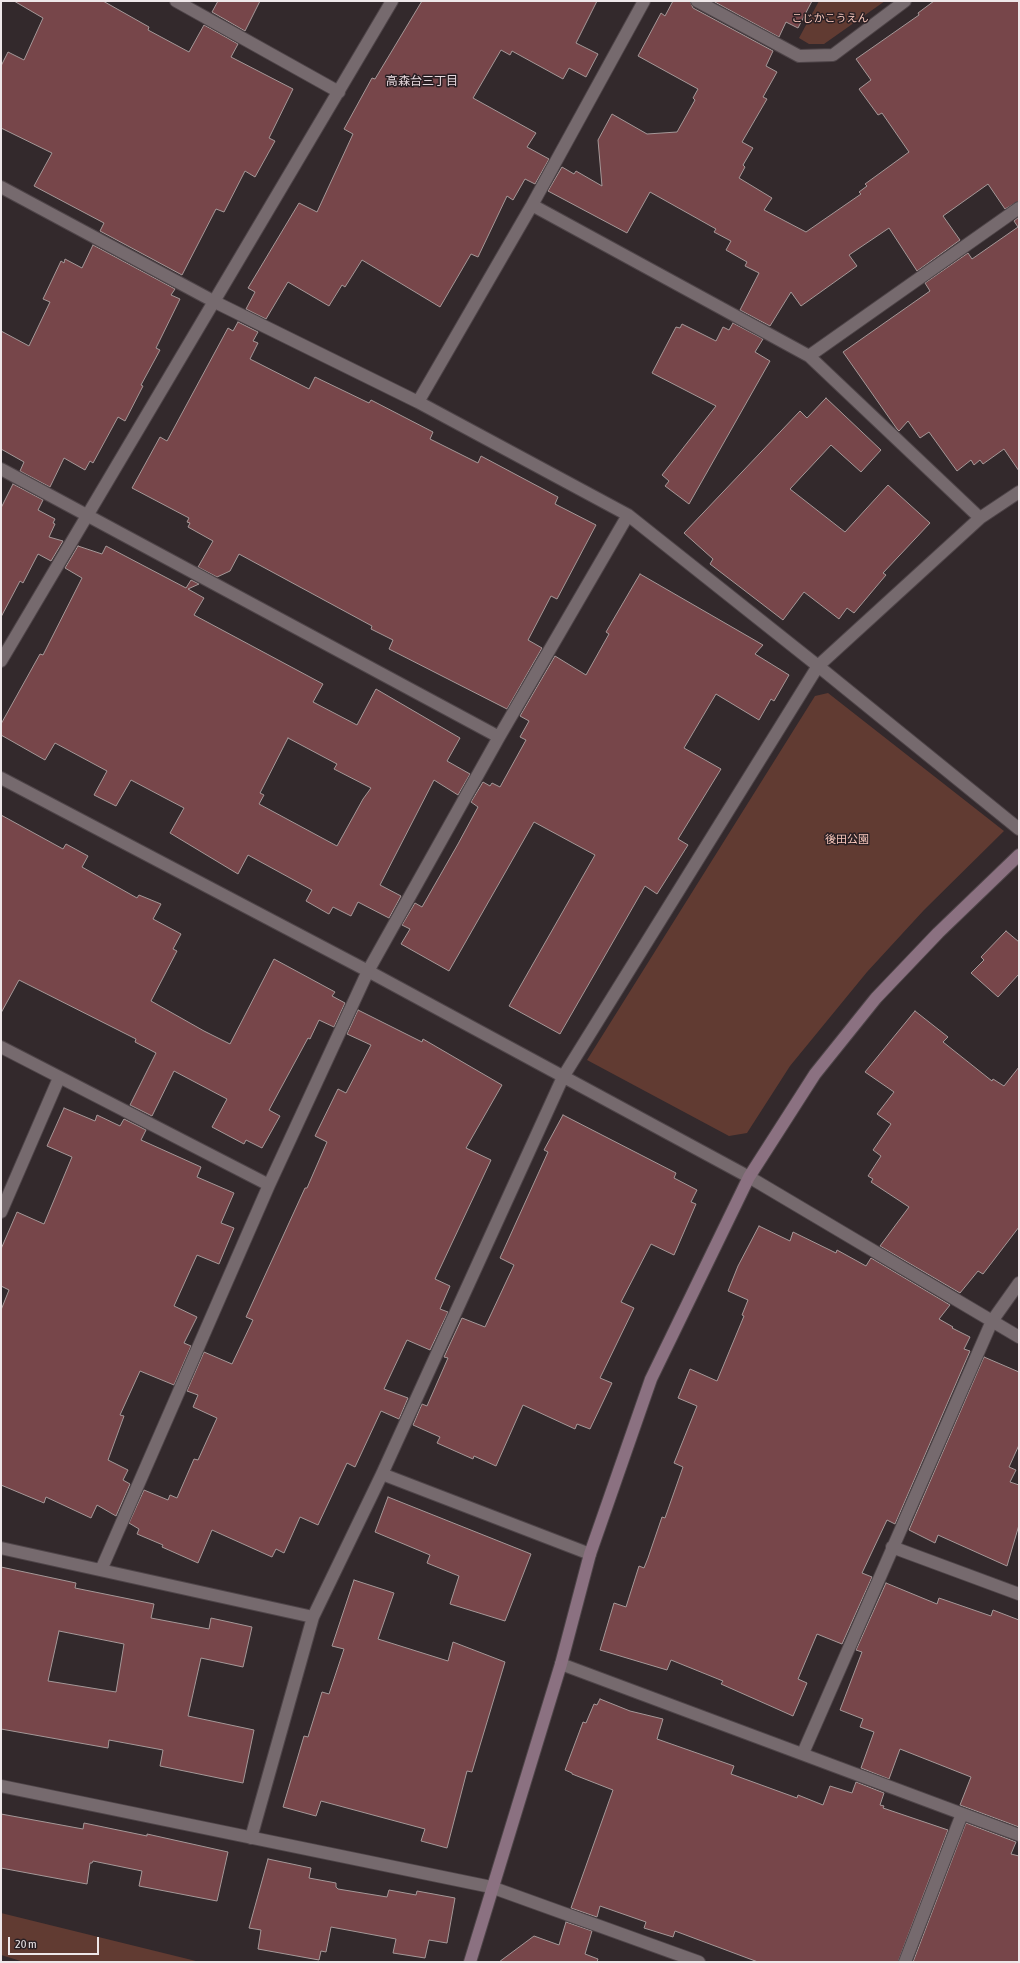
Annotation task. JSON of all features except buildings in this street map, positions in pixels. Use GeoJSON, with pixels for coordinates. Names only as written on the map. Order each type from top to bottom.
{"type":"FeatureCollection","features":[{"type":"Feature","properties":{"kind":"street"},"geometry":{"type":"LineString","coordinates":[[176,1],[339,92]]}},
{"type":"Feature","properties":{"kind":"street"},"geometry":{"type":"LineString","coordinates":[[1,661],[392,1]]}},
{"type":"Feature","properties":{"kind":"street"},"geometry":{"type":"LineString","coordinates":[[418,402],[532,205],[644,1]]}},
{"type":"Feature","properties":{"kind":"street"},"geometry":{"type":"LineString","coordinates":[[697,1],[799,56],[833,55],[905,1]]}},
{"type":"Feature","properties":{"kind":"street"},"geometry":{"type":"LineString","coordinates":[[1,187],[215,302],[418,402],[628,516],[818,666],[1019,830]]}},
{"type":"Feature","properties":{"kind":"street"},"geometry":{"type":"LineString","coordinates":[[532,205],[809,356],[980,518]]}},
{"type":"Feature","properties":{"kind":"street"},"geometry":{"type":"LineString","coordinates":[[809,356],[1019,208]]}},
{"type":"Feature","properties":{"kind":"street"},"geometry":{"type":"LineString","coordinates":[[1,469],[499,738]]}},
{"type":"Feature","properties":{"kind":"street"},"geometry":{"type":"LineString","coordinates":[[251,1838],[313,1617],[382,1474],[563,1077],[818,666],[980,518],[1019,492]]}},
{"type":"Feature","properties":{"kind":"street"},"geometry":{"type":"LineString","coordinates":[[101,1570],[269,1185],[368,971],[499,738],[628,516]]}},
{"type":"Feature","properties":{"kind":"street"},"geometry":{"type":"LineString","coordinates":[[1,778],[368,971],[750,1177],[1019,1337]]}},
{"type":"Feature","properties":{"kind":"street"},"geometry":{"type":"LineString","coordinates":[[470,1962],[491,1887],[561,1664],[590,1554],[651,1379],[750,1177],[815,1074],[876,998],[938,932],[1019,855]]}},
{"type":"Feature","properties":{"kind":"street"},"geometry":{"type":"LineString","coordinates":[[1,1047],[269,1185]]}},
{"type":"Feature","properties":{"kind":"street"},"geometry":{"type":"LineString","coordinates":[[1,1212],[59,1078]]}},
{"type":"Feature","properties":{"kind":"street"},"geometry":{"type":"LineString","coordinates":[[803,1753],[992,1321],[1019,1283]]}},
{"type":"Feature","properties":{"kind":"street"},"geometry":{"type":"LineString","coordinates":[[382,1474],[590,1554]]}},
{"type":"Feature","properties":{"kind":"street"},"geometry":{"type":"LineString","coordinates":[[892,1547],[1019,1594]]}},
{"type":"Feature","properties":{"kind":"street"},"geometry":{"type":"LineString","coordinates":[[1,1548],[313,1617]]}},
{"type":"Feature","properties":{"kind":"street"},"geometry":{"type":"LineString","coordinates":[[561,1664],[803,1753],[1019,1836]]}},
{"type":"Feature","properties":{"kind":"street"},"geometry":{"type":"LineString","coordinates":[[1,1786],[491,1887],[699,1962]]}},
{"type":"Feature","properties":{"kind":"street"},"geometry":{"type":"LineString","coordinates":[[905,1962],[962,1814]]}},
{"type":"Feature","properties":{"kind":"green space","name":"こじかこうえん"},"geometry":{"type":"Polygon","coordinates":[[[819,1],[885,1],[824,44],[809,44],[799,38],[819,1]]]}},
{"type":"Feature","properties":{"kind":"green space","name":"後田公園"},"geometry":{"type":"Polygon","coordinates":[[[828,693],[1004,831],[924,910],[867,972],[790,1066],[747,1133],[729,1136],[587,1060],[815,696],[828,693]]]}},
{"type":"Feature","properties":{"kind":"green space"},"geometry":{"type":"Polygon","coordinates":[[[1,1913],[200,1962],[24,1962],[1,1955],[1,1913]]]}},
{"type":"Feature","properties":{"kind":"district","name":"高森台三丁目"},"geometry":{"type":"Point","coordinates":[422,81]}}]}
